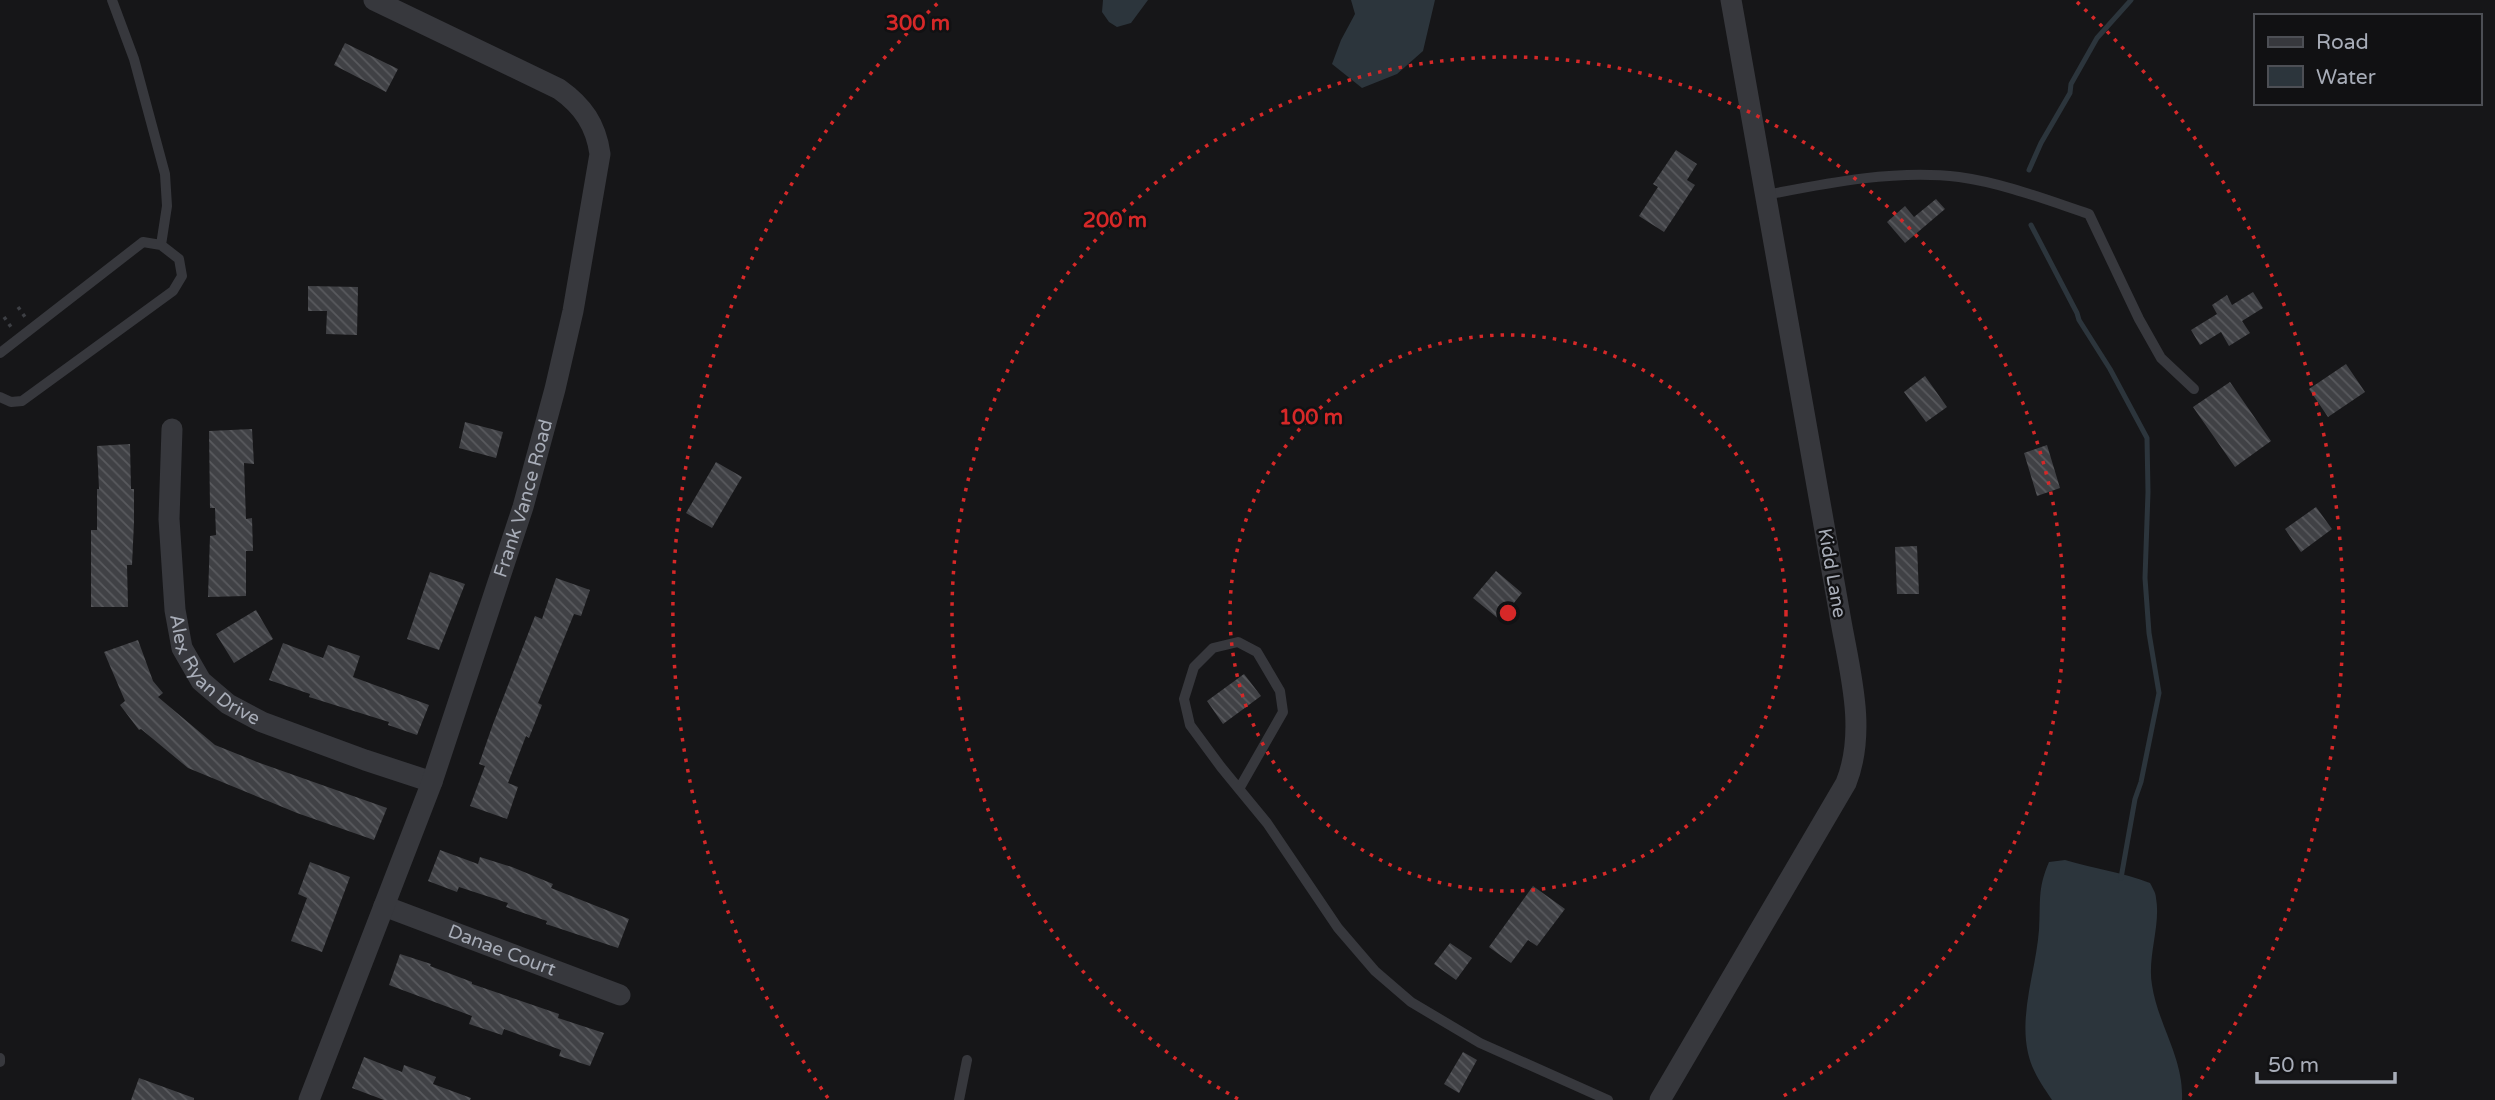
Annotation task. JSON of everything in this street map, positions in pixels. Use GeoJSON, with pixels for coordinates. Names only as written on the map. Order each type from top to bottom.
{"type":"FeatureCollection","features":[{"type":"Feature","properties":{"kind":"street","name":"Frank Vance Road"},"geometry":{"type":"LineString","coordinates":[[309,1100],[432,782],[523,508],[573,311],[600,154],[595,130],[584,110],[559,89],[374,0]]}},
{"type":"Feature","properties":{"kind":"street","name":"Kidd Lane"},"geometry":{"type":"LineString","coordinates":[[1660,1100],[1846,783],[1856,746],[1853,700],[1839,610],[1731,0]]}},
{"type":"Feature","properties":{"kind":"street","name":"Alex Ryan Drive"},"geometry":{"type":"LineString","coordinates":[[172,429],[170,519],[175,610],[182,648],[201,681],[228,704],[262,722],[432,782]]}},
{"type":"Feature","properties":{"kind":"street","name":"Danae Court"},"geometry":{"type":"LineString","coordinates":[[384,906],[620,995]]}},
{"type":"Feature","properties":{"kind":"lane"},"geometry":{"type":"LineString","coordinates":[[112,0],[134,59],[165,174],[167,206],[161,245]]}},
{"type":"Feature","properties":{"kind":"lane"},"geometry":{"type":"LineString","coordinates":[[1766,195],[1826,183],[1898,176],[1959,177],[2027,193],[2089,214],[2133,307],[2161,358],[2194,389]]}},
{"type":"Feature","properties":{"kind":"lane"},"geometry":{"type":"LineString","coordinates":[[0,353],[143,242],[161,245],[179,260],[182,276],[173,291],[22,401],[11,402],[0,397]]}},
{"type":"Feature","properties":{"kind":"lane"},"geometry":{"type":"LineString","coordinates":[[1239,789],[1283,712],[1280,691],[1257,652],[1238,642],[1213,648],[1194,667],[1184,699],[1191,725],[1239,789],[1267,823],[1338,928],[1376,971],[1411,1002],[1480,1043],[1608,1100]]}},
{"type":"Feature","properties":{"kind":"lane"},"geometry":{"type":"LineString","coordinates":[[959,1100],[967,1060]]}},
{"type":"Feature","properties":{"kind":"water"},"geometry":{"type":"Polygon","coordinates":[[[1103,0],[1148,0],[1131,23],[1117,27],[1109,22],[1102,12],[1103,0]]]}},
{"type":"Feature","properties":{"kind":"water"},"geometry":{"type":"Polygon","coordinates":[[[1351,0],[1435,0],[1423,51],[1397,74],[1362,88],[1332,64],[1355,14],[1351,0]]]}},
{"type":"Feature","properties":{"kind":"water"},"geometry":{"type":"Polygon","coordinates":[[[2065,860],[2139,879],[2150,883],[2154,890],[2157,919],[2151,963],[2152,985],[2179,1070],[2182,1100],[2052,1100],[2035,1072],[2028,1053],[2026,1023],[2039,930],[2041,888],[2049,862],[2065,860]]]}},
{"type":"Feature","properties":{"kind":"building"},"geometry":{"type":"Polygon","coordinates":[[[345,43],[398,69],[386,92],[334,65],[345,43]]]}},
{"type":"Feature","properties":{"kind":"building"},"geometry":{"type":"Polygon","coordinates":[[[1676,150],[1697,164],[1687,180],[1695,185],[1664,232],[1639,216],[1658,187],[1653,184],[1676,150]]]}},
{"type":"Feature","properties":{"kind":"building"},"geometry":{"type":"Polygon","coordinates":[[[1936,199],[1945,209],[1905,243],[1887,222],[1905,206],[1914,217],[1936,199]]]}},
{"type":"Feature","properties":{"kind":"building"},"geometry":{"type":"Polygon","coordinates":[[[308,286],[358,287],[357,335],[326,334],[327,311],[308,311],[308,286]]]}},
{"type":"Feature","properties":{"kind":"building"},"geometry":{"type":"Polygon","coordinates":[[[2253,292],[2263,308],[2242,321],[2250,333],[2229,346],[2221,332],[2200,345],[2191,330],[2217,314],[2212,305],[2227,295],[2232,305],[2253,292]]]}},
{"type":"Feature","properties":{"kind":"building"},"geometry":{"type":"Polygon","coordinates":[[[2346,364],[2365,392],[2328,417],[2309,389],[2346,364]]]}},
{"type":"Feature","properties":{"kind":"building"},"geometry":{"type":"Polygon","coordinates":[[[1925,376],[1947,407],[1926,422],[1904,392],[1925,376]]]}},
{"type":"Feature","properties":{"kind":"building"},"geometry":{"type":"Polygon","coordinates":[[[2230,382],[2271,441],[2235,467],[2193,407],[2230,382]]]}},
{"type":"Feature","properties":{"kind":"building"},"geometry":{"type":"Polygon","coordinates":[[[465,422],[503,432],[496,458],[459,448],[465,422]]]}},
{"type":"Feature","properties":{"kind":"building"},"geometry":{"type":"Polygon","coordinates":[[[252,429],[254,464],[244,463],[246,519],[252,518],[253,551],[246,551],[246,596],[208,597],[210,536],[216,535],[215,508],[210,508],[209,431],[252,429]]]}},
{"type":"Feature","properties":{"kind":"building"},"geometry":{"type":"Polygon","coordinates":[[[130,444],[134,522],[132,565],[127,565],[128,607],[91,607],[91,530],[97,530],[99,489],[97,446],[130,444]]]}},
{"type":"Feature","properties":{"kind":"building"},"geometry":{"type":"Polygon","coordinates":[[[2047,445],[2060,488],[2037,496],[2024,453],[2047,445]]]}},
{"type":"Feature","properties":{"kind":"building"},"geometry":{"type":"Polygon","coordinates":[[[716,462],[742,477],[712,528],[686,513],[716,462]]]}},
{"type":"Feature","properties":{"kind":"building"},"geometry":{"type":"Polygon","coordinates":[[[2316,507],[2332,529],[2301,552],[2285,529],[2316,507]]]}},
{"type":"Feature","properties":{"kind":"building"},"geometry":{"type":"Polygon","coordinates":[[[1917,546],[1919,594],[1897,594],[1895,547],[1917,546]]]}},
{"type":"Feature","properties":{"kind":"building"},"geometry":{"type":"Polygon","coordinates":[[[1496,571],[1522,593],[1500,620],[1473,598],[1496,571]]]}},
{"type":"Feature","properties":{"kind":"building"},"geometry":{"type":"Polygon","coordinates":[[[430,572],[465,584],[439,650],[407,639],[430,572]]]}},
{"type":"Feature","properties":{"kind":"building"},"geometry":{"type":"Polygon","coordinates":[[[556,578],[590,590],[581,616],[574,614],[538,703],[542,705],[529,738],[526,736],[508,783],[518,787],[507,819],[470,806],[485,766],[479,764],[493,724],[535,616],[542,619],[556,578]]]}},
{"type":"Feature","properties":{"kind":"building"},"geometry":{"type":"Polygon","coordinates":[[[256,610],[273,639],[234,663],[216,634],[256,610]]]}},
{"type":"Feature","properties":{"kind":"building"},"geometry":{"type":"Polygon","coordinates":[[[138,640],[153,681],[163,693],[158,697],[215,745],[387,808],[374,840],[297,813],[188,768],[139,730],[120,705],[125,701],[104,652],[138,640]]]}},
{"type":"Feature","properties":{"kind":"building"},"geometry":{"type":"Polygon","coordinates":[[[283,643],[323,658],[328,645],[360,656],[353,677],[429,705],[417,735],[388,725],[389,722],[309,697],[310,694],[269,680],[283,643]]]}},
{"type":"Feature","properties":{"kind":"building"},"geometry":{"type":"Polygon","coordinates":[[[1244,674],[1261,696],[1223,724],[1207,701],[1244,674]]]}},
{"type":"Feature","properties":{"kind":"building"},"geometry":{"type":"Polygon","coordinates":[[[440,850],[478,864],[480,857],[512,867],[553,884],[551,888],[629,919],[618,948],[546,924],[547,921],[506,907],[508,903],[459,887],[457,892],[428,881],[440,850]]]}},
{"type":"Feature","properties":{"kind":"building"},"geometry":{"type":"Polygon","coordinates":[[[310,862],[350,877],[322,952],[291,941],[307,898],[298,894],[310,862]]]}},
{"type":"Feature","properties":{"kind":"building"},"geometry":{"type":"Polygon","coordinates":[[[1533,886],[1565,909],[1537,946],[1528,940],[1511,963],[1489,947],[1533,886]]]}},
{"type":"Feature","properties":{"kind":"building"},"geometry":{"type":"Polygon","coordinates":[[[1450,943],[1472,958],[1456,980],[1434,964],[1450,943]]]}},
{"type":"Feature","properties":{"kind":"building"},"geometry":{"type":"Polygon","coordinates":[[[400,954],[431,964],[430,966],[472,984],[559,1014],[558,1018],[604,1033],[590,1066],[559,1056],[561,1050],[504,1029],[502,1035],[469,1024],[472,1016],[389,985],[400,954]]]}},
{"type":"Feature","properties":{"kind":"building"},"geometry":{"type":"Polygon","coordinates":[[[1463,1052],[1477,1060],[1459,1093],[1444,1084],[1463,1052]]]}},
{"type":"Feature","properties":{"kind":"building"},"geometry":{"type":"Polygon","coordinates":[[[364,1057],[402,1072],[404,1065],[436,1077],[433,1084],[471,1098],[384,1100],[352,1088],[364,1057]]]}},
{"type":"Feature","properties":{"kind":"building"},"geometry":{"type":"Polygon","coordinates":[[[139,1078],[194,1098],[194,1100],[131,1100],[139,1078]]]}},
{"type":"Feature","properties":{"kind":"waterway"},"geometry":{"type":"LineString","coordinates":[[2029,170],[2097,38],[2131,0]]}},
{"type":"Feature","properties":{"kind":"waterway"},"geometry":{"type":"LineString","coordinates":[[2031,225],[2079,320],[2110,369],[2147,438],[2145,578],[2149,633],[2159,693],[2135,799],[2121,878]]}}]}
